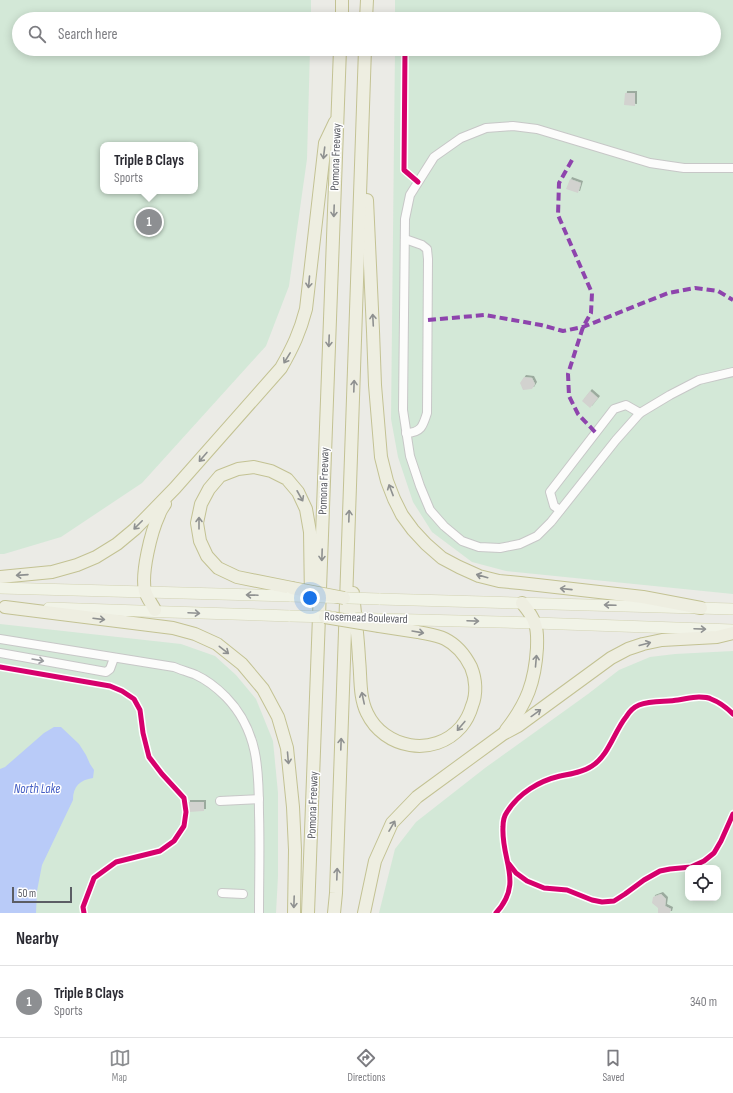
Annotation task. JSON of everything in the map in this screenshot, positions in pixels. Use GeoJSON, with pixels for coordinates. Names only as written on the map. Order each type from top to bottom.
{"type":"FeatureCollection","features":[{"type":"Feature","properties":{"kind":"highway"},"geometry":{"type":"LineString","coordinates":[[342,0],[342,12]]}},
{"type":"Feature","properties":{"kind":"highway"},"geometry":{"type":"LineString","coordinates":[[366,12],[367,0]]}},
{"type":"Feature","properties":{"kind":"highway","name":"Pomona Freeway"},"geometry":{"type":"LineString","coordinates":[[308,913],[340,56]]}},
{"type":"Feature","properties":{"kind":"highway"},"geometry":{"type":"LineString","coordinates":[[334,913],[337,885],[365,56]]}},
{"type":"Feature","properties":{"kind":"highway"},"geometry":{"type":"LineString","coordinates":[[363,114],[375,385],[381,457],[387,481],[402,515],[426,544],[442,558],[479,576],[520,584],[643,597],[702,608]]}},
{"type":"Feature","properties":{"kind":"highway"},"geometry":{"type":"LineString","coordinates":[[0,577],[52,572],[77,565],[96,557],[117,544],[135,529],[175,488],[281,368],[300,331],[306,309],[325,143],[338,116]]}},
{"type":"Feature","properties":{"kind":"highway"},"geometry":{"type":"LineString","coordinates":[[315,720],[310,532],[306,509],[298,492],[287,478],[271,471],[254,467],[238,469],[220,476],[209,489],[200,504],[198,523],[200,541],[207,556],[218,568],[237,578],[291,592],[344,598]]}},
{"type":"Feature","properties":{"kind":"highway"},"geometry":{"type":"LineString","coordinates":[[156,610],[146,591],[144,578],[146,561],[151,535],[159,514],[175,488]]}},
{"type":"Feature","properties":{"kind":"highway"},"geometry":{"type":"LineString","coordinates":[[325,617],[379,622],[444,638],[456,646],[466,657],[473,672],[476,687],[474,701],[469,716],[461,727],[453,735],[442,741],[430,745],[417,746],[401,744],[390,739],[373,724],[366,712],[361,686],[359,660],[348,545]]}},
{"type":"Feature","properties":{"kind":"highway"},"geometry":{"type":"LineString","coordinates":[[503,734],[523,705],[534,677],[537,635],[535,623],[522,603]]}},
{"type":"Feature","properties":{"kind":"highway"},"geometry":{"type":"LineString","coordinates":[[3,607],[173,628],[195,634],[217,644],[242,664],[263,689],[278,717],[287,748],[293,807],[295,850],[294,913]]}},
{"type":"Feature","properties":{"kind":"highway"},"geometry":{"type":"LineString","coordinates":[[364,913],[375,861],[392,823],[417,797],[611,658],[628,649],[662,640],[717,637],[733,633]]}},
{"type":"Feature","properties":{"kind":"main road"},"geometry":{"type":"LineString","coordinates":[[0,588],[291,592]]}},
{"type":"Feature","properties":{"kind":"main road","name":"Rosemead Boulevard"},"geometry":{"type":"LineString","coordinates":[[344,598],[733,609]]}},
{"type":"Feature","properties":{"kind":"main road","name":"Rosemead Boulevard"},"geometry":{"type":"LineString","coordinates":[[3,607],[156,610],[213,614],[325,617]]}},
{"type":"Feature","properties":{"kind":"main road","name":"Rosemead Boulevard"},"geometry":{"type":"LineString","coordinates":[[379,622],[535,623],[733,630]]}},
{"type":"Feature","properties":{"kind":"lane"},"geometry":{"type":"LineString","coordinates":[[733,168],[684,168],[650,163],[537,129],[513,126],[486,128],[461,138],[434,157],[410,195],[405,219],[403,410],[410,456],[430,510],[444,526],[462,541],[479,547],[500,548],[520,544],[536,536],[552,522],[616,440],[640,414],[670,395],[699,380],[733,372]]}},
{"type":"Feature","properties":{"kind":"lane"},"geometry":{"type":"LineString","coordinates":[[405,239],[422,245],[426,249],[428,259],[427,413],[419,430],[414,433],[406,433]]}},
{"type":"Feature","properties":{"kind":"lane"},"geometry":{"type":"LineString","coordinates":[[560,510],[554,506],[550,492],[614,409],[626,405],[640,414]]}},
{"type":"Feature","properties":{"kind":"lane"},"geometry":{"type":"LineString","coordinates":[[0,639],[174,667],[197,676],[217,688],[232,703],[243,718],[252,739],[257,760],[260,852],[259,913]]}},
{"type":"Feature","properties":{"kind":"lane"},"geometry":{"type":"LineString","coordinates":[[17,656],[20,642]]}},
{"type":"Feature","properties":{"kind":"lane"},"geometry":{"type":"LineString","coordinates":[[0,653],[106,672],[110,669],[114,658]]}},
{"type":"Feature","properties":{"kind":"lane"},"geometry":{"type":"LineString","coordinates":[[220,800],[259,799]]}},
{"type":"Feature","properties":{"kind":"lane"},"geometry":{"type":"LineString","coordinates":[[222,893],[242,894]]}},
{"type":"Feature","properties":{"kind":"path"},"geometry":{"type":"LineString","coordinates":[[0,667],[110,686],[122,691],[134,699],[140,710],[143,733],[149,757],[184,798],[186,812],[184,826],[174,841],[160,851],[116,862],[94,878],[83,907],[84,913]]}},
{"type":"Feature","properties":{"kind":"green space"},"geometry":{"type":"Polygon","coordinates":[[[0,0],[311,0],[311,12],[12,12],[12,56],[310,56],[307,159],[289,286],[266,346],[142,483],[61,537],[0,554],[0,0]]]}},
{"type":"Feature","properties":{"kind":"green space"},"geometry":{"type":"Polygon","coordinates":[[[395,0],[733,0],[733,594],[506,571],[472,562],[432,532],[413,502],[398,457],[391,419],[395,56],[721,56],[721,12],[395,12],[395,0]]]}},
{"type":"Feature","properties":{"kind":"green space"},"geometry":{"type":"Polygon","coordinates":[[[0,624],[181,644],[215,656],[236,675],[256,699],[273,741],[278,793],[278,876],[276,913],[0,913],[0,624]]]}},
{"type":"Feature","properties":{"kind":"green space"},"geometry":{"type":"Polygon","coordinates":[[[733,651],[733,913],[379,913],[395,849],[416,822],[485,768],[619,670],[650,657],[733,651]]]}},
{"type":"Feature","properties":{"kind":"water","name":"North Lake"},"geometry":{"type":"Polygon","coordinates":[[[54,727],[61,727],[79,744],[94,770],[93,778],[84,780],[76,787],[73,800],[42,865],[37,891],[36,913],[0,913],[0,769],[5,767],[44,733],[54,727]]]}},
{"type":"Feature","properties":{"kind":"building"},"geometry":{"type":"Polygon","coordinates":[[[625,93],[635,93],[635,106],[624,105],[625,93]]]}},
{"type":"Feature","properties":{"kind":"building"},"geometry":{"type":"Polygon","coordinates":[[[570,179],[581,183],[578,193],[566,189],[570,179]]]}},
{"type":"Feature","properties":{"kind":"building"},"geometry":{"type":"Polygon","coordinates":[[[524,377],[532,378],[535,384],[532,389],[523,390],[520,383],[524,377]]]}},
{"type":"Feature","properties":{"kind":"building"},"geometry":{"type":"Polygon","coordinates":[[[590,391],[598,398],[590,408],[582,401],[590,391]]]}},
{"type":"Feature","properties":{"kind":"building"},"geometry":{"type":"Polygon","coordinates":[[[188,802],[204,802],[204,811],[188,812],[188,802]]]}},
{"type":"Feature","properties":{"kind":"building"},"geometry":{"type":"Polygon","coordinates":[[[661,894],[666,899],[665,906],[671,909],[670,913],[658,913],[658,908],[652,903],[653,897],[661,894]]]}},
{"type":"Feature","properties":{"kind":"marked path"},"geometry":{"type":"LineString","coordinates":[[572,160],[559,183],[558,215],[592,293],[591,313],[583,327],[568,374],[569,396],[578,414],[596,433]]}},
{"type":"Feature","properties":{"kind":"marked path"},"geometry":{"type":"LineString","coordinates":[[428,320],[485,315],[541,325],[563,331],[583,327],[668,293],[695,288],[718,291],[733,300]]}},
{"type":"Feature","properties":{"kind":"cycle path"},"geometry":{"type":"LineString","coordinates":[[405,56],[404,170],[418,182]]}},
{"type":"Feature","properties":{"kind":"cycle path"},"geometry":{"type":"LineString","coordinates":[[0,667],[110,686],[122,691],[134,699],[140,710],[143,733],[149,757],[184,798],[186,812],[184,826],[174,841],[160,851],[116,862],[94,878],[83,907],[84,913]]}},
{"type":"Feature","properties":{"kind":"cycle path"},"geometry":{"type":"LineString","coordinates":[[496,913],[504,902],[509,891],[510,881],[503,839],[504,819],[517,799],[530,789],[545,781],[552,778],[573,774],[592,766],[603,756],[622,723],[633,708],[644,703],[705,697],[720,703],[733,714]]}},
{"type":"Feature","properties":{"kind":"cycle path"},"geometry":{"type":"LineString","coordinates":[[509,864],[516,873],[527,881],[544,888],[567,890],[592,900],[602,902],[614,901],[644,880],[660,871],[691,867],[704,861],[714,853],[733,814]]}},
{"type":"Feature","properties":{"kind":"place","name":"Triple B Clays"},"geometry":{"type":"Point","coordinates":[149,222]}}]}
